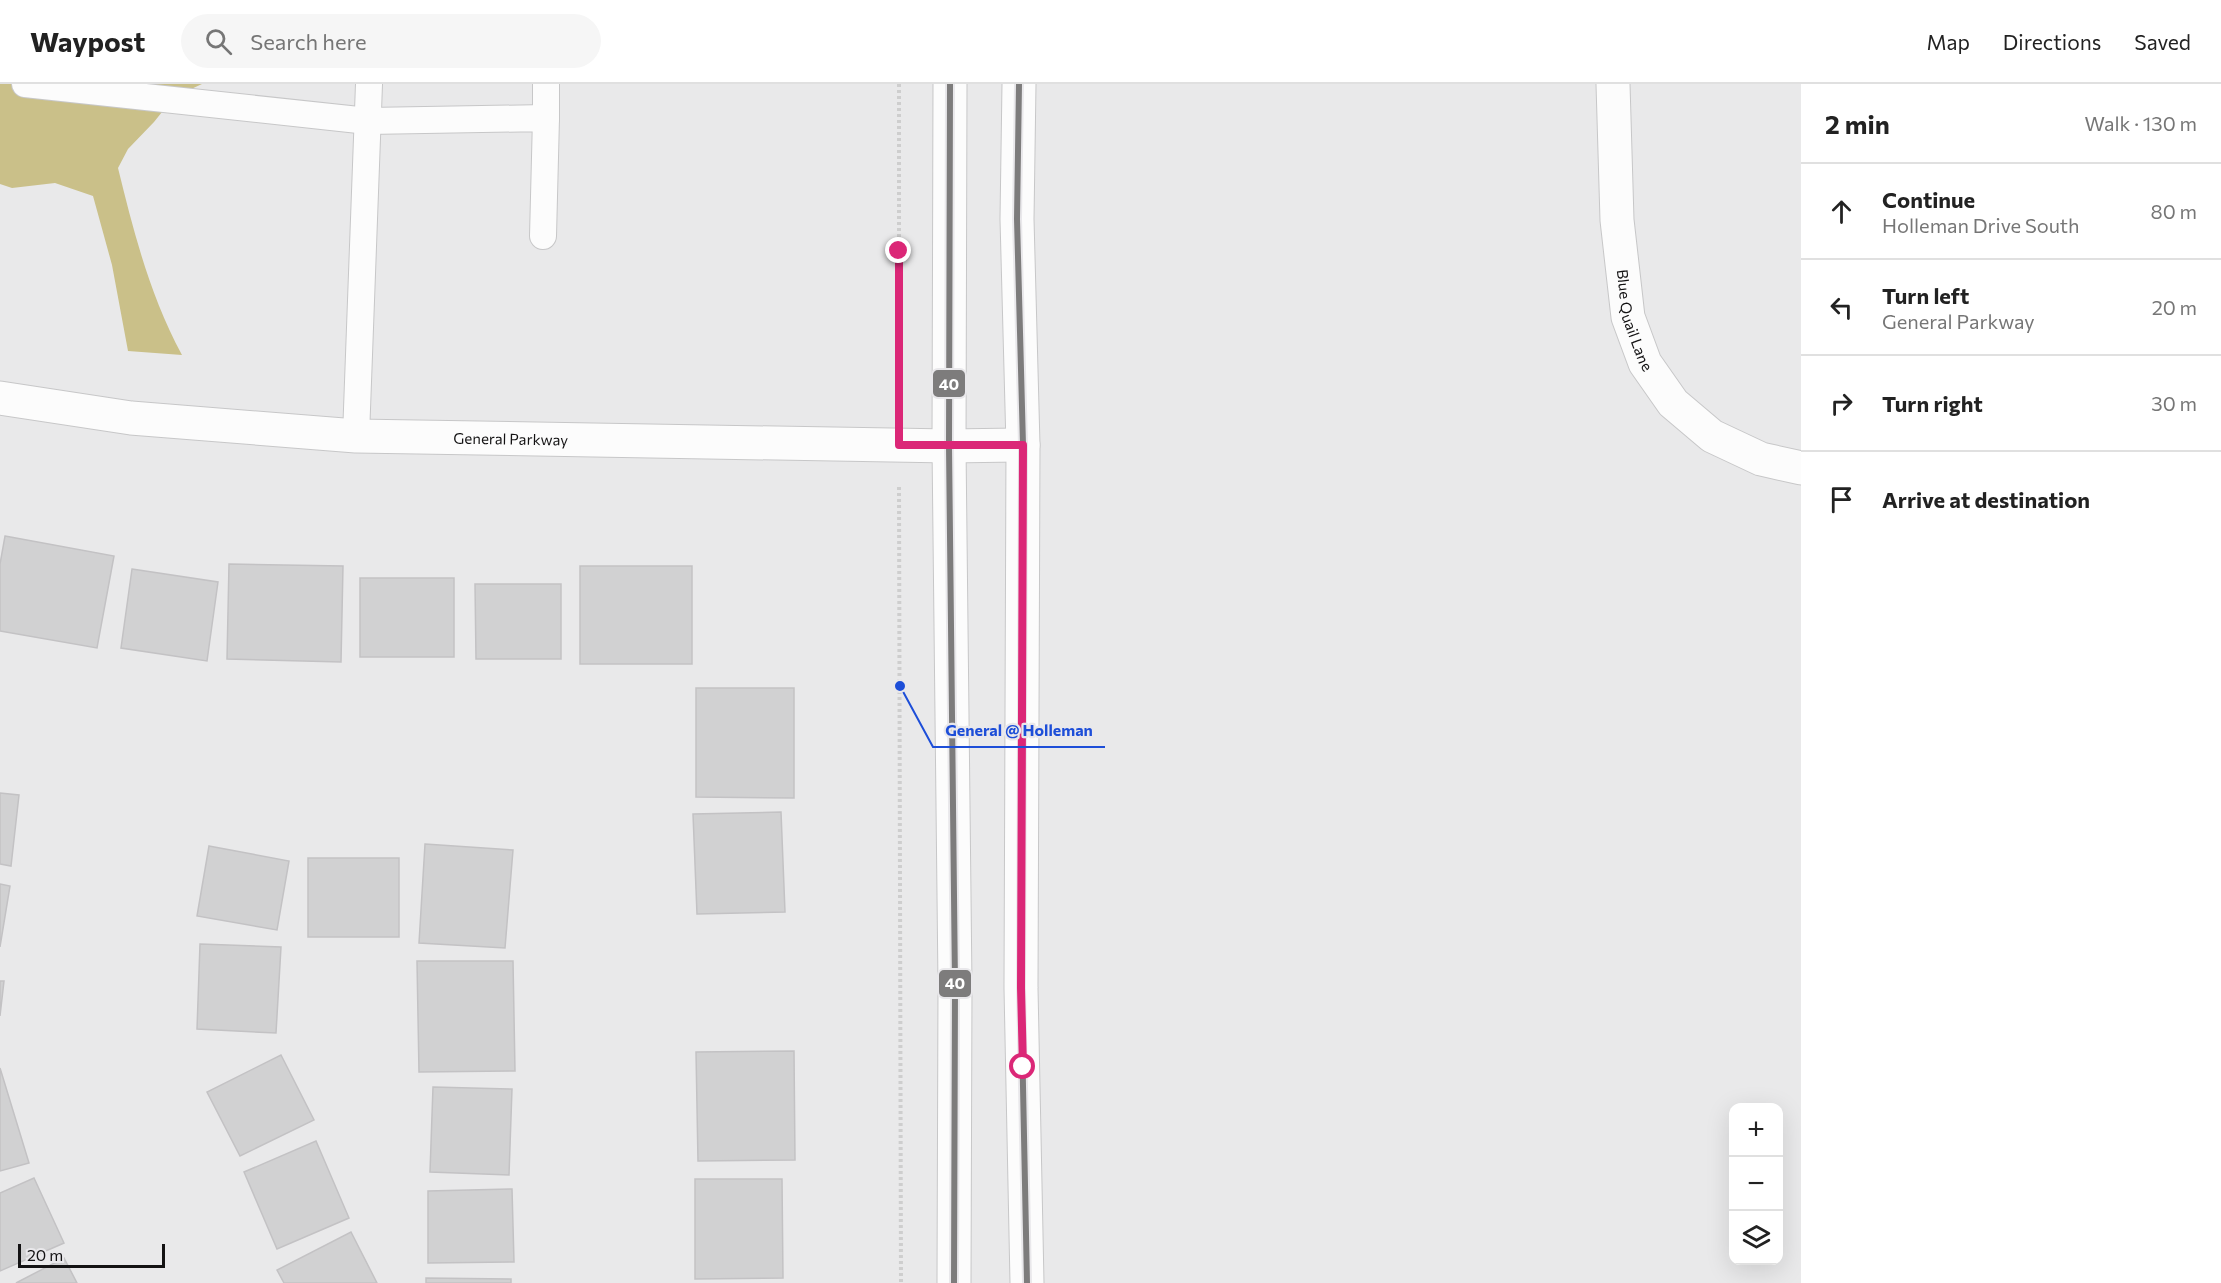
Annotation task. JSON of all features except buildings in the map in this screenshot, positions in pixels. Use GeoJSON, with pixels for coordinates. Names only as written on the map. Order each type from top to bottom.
{"type":"FeatureCollection","features":[{"type":"Feature","properties":{"kind":"street"},"geometry":{"type":"LineString","coordinates":[[950,84],[949,446],[955,985],[954,1283]]}},
{"type":"Feature","properties":{"kind":"street"},"geometry":{"type":"LineString","coordinates":[[1019,84],[1017,219],[1023,445],[1021,988],[1027,1283]]}},
{"type":"Feature","properties":{"kind":"street","name":"Blue Quail Lane"},"geometry":{"type":"LineString","coordinates":[[1613,84],[1617,220],[1628,317],[1645,363],[1673,403],[1712,436],[1761,459],[1801,468]]}},
{"type":"Feature","properties":{"kind":"street","name":"General Parkway"},"geometry":{"type":"LineString","coordinates":[[0,398],[131,418],[356,435],[949,446],[1023,445]]}},
{"type":"Feature","properties":{"kind":"lane"},"geometry":{"type":"LineString","coordinates":[[24,84],[368,121],[546,118]]}},
{"type":"Feature","properties":{"kind":"lane"},"geometry":{"type":"LineString","coordinates":[[356,435],[369,84]]}},
{"type":"Feature","properties":{"kind":"lane"},"geometry":{"type":"LineString","coordinates":[[543,236],[546,84]]}},
{"type":"Feature","properties":{"kind":"path"},"geometry":{"type":"LineString","coordinates":[[899,84],[901,1283]]}},
{"type":"Feature","properties":{"kind":"shaded area"},"geometry":{"type":"Polygon","coordinates":[[[0,84],[202,84],[174,97],[128,149],[118,168],[152,287],[182,355],[128,351],[112,265],[93,196],[55,183],[12,188],[0,184],[0,84]]]}},
{"type":"Feature","properties":{"kind":"transit line","name":"40"},"geometry":{"type":"LineString","coordinates":[[950,84],[949,446],[955,985],[954,1283]]}},
{"type":"Feature","properties":{"kind":"transit line","name":"40"},"geometry":{"type":"LineString","coordinates":[[1019,84],[1017,219],[1023,445],[1021,988],[1027,1283]]}},
{"type":"Feature","properties":{"kind":"place","name":"General @ Holleman"},"geometry":{"type":"Point","coordinates":[900,686]}},
{"type":"Feature","properties":{"kind":"route"},"geometry":{"type":"LineString","coordinates":[[899,251],[899,445],[1023,445],[1021,988],[1023,1067]]}}]}
